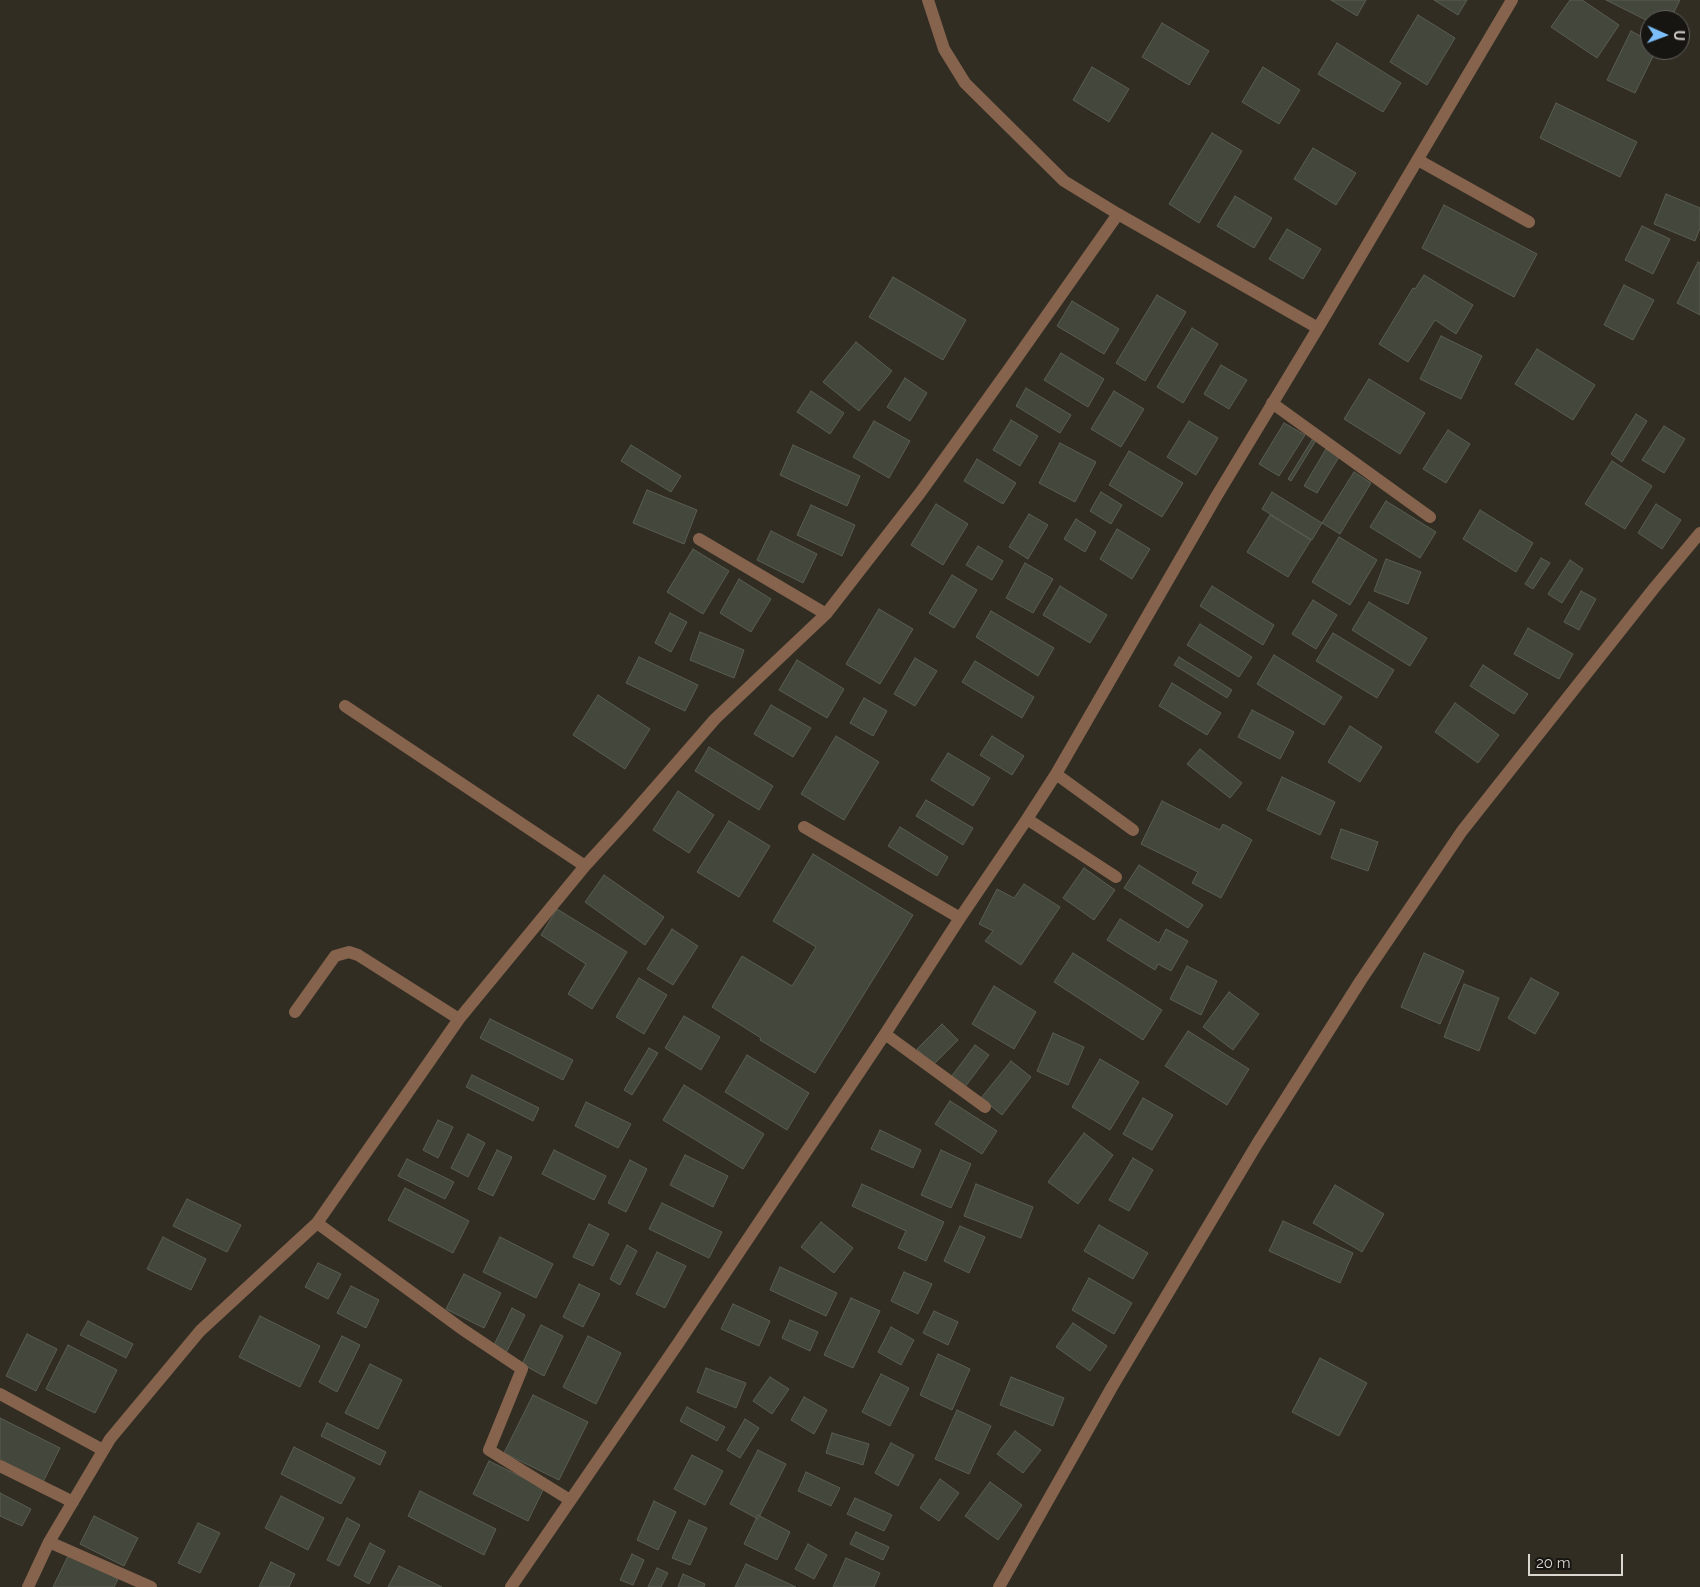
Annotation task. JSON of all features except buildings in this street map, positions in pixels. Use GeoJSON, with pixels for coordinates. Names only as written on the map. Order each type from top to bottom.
{"type":"FeatureCollection","features":[{"type":"Feature","properties":{"kind":"street"},"geometry":{"type":"LineString","coordinates":[[928,0],[944,49],[966,83],[1064,181],[1118,214],[1318,328]]}},
{"type":"Feature","properties":{"kind":"street"},"geometry":{"type":"LineString","coordinates":[[511,1587],[677,1345],[885,1034],[960,918],[1028,819],[1272,403],[1512,0]]}},
{"type":"Feature","properties":{"kind":"street"},"geometry":{"type":"LineString","coordinates":[[1418,160],[1529,222]]}},
{"type":"Feature","properties":{"kind":"street"},"geometry":{"type":"LineString","coordinates":[[28,1587],[50,1542],[110,1440],[200,1331],[318,1223],[459,1019],[585,866],[715,719],[826,614],[920,493],[1118,214]]}},
{"type":"Feature","properties":{"kind":"street"},"geometry":{"type":"LineString","coordinates":[[1272,403],[1430,517]]}},
{"type":"Feature","properties":{"kind":"street"},"geometry":{"type":"LineString","coordinates":[[999,1587],[1112,1387],[1257,1144],[1361,980],[1462,831],[1649,594],[1700,533]]}},
{"type":"Feature","properties":{"kind":"street"},"geometry":{"type":"LineString","coordinates":[[699,539],[826,614]]}},
{"type":"Feature","properties":{"kind":"street"},"geometry":{"type":"LineString","coordinates":[[345,706],[585,866]]}},
{"type":"Feature","properties":{"kind":"street"},"geometry":{"type":"LineString","coordinates":[[1056,774],[1133,830]]}},
{"type":"Feature","properties":{"kind":"street"},"geometry":{"type":"LineString","coordinates":[[1028,819],[1116,877]]}},
{"type":"Feature","properties":{"kind":"street"},"geometry":{"type":"LineString","coordinates":[[804,827],[960,918]]}},
{"type":"Feature","properties":{"kind":"street"},"geometry":{"type":"LineString","coordinates":[[295,1012],[335,956],[350,952],[358,955],[459,1019]]}},
{"type":"Feature","properties":{"kind":"street"},"geometry":{"type":"LineString","coordinates":[[885,1034],[985,1107]]}},
{"type":"Feature","properties":{"kind":"street"},"geometry":{"type":"LineString","coordinates":[[318,1223],[462,1329],[522,1368],[489,1450],[570,1500]]}},
{"type":"Feature","properties":{"kind":"street"},"geometry":{"type":"LineString","coordinates":[[0,1394],[103,1450]]}},
{"type":"Feature","properties":{"kind":"street"},"geometry":{"type":"LineString","coordinates":[[0,1466],[73,1502]]}},
{"type":"Feature","properties":{"kind":"street"},"geometry":{"type":"LineString","coordinates":[[50,1542],[151,1587]]}}]}
